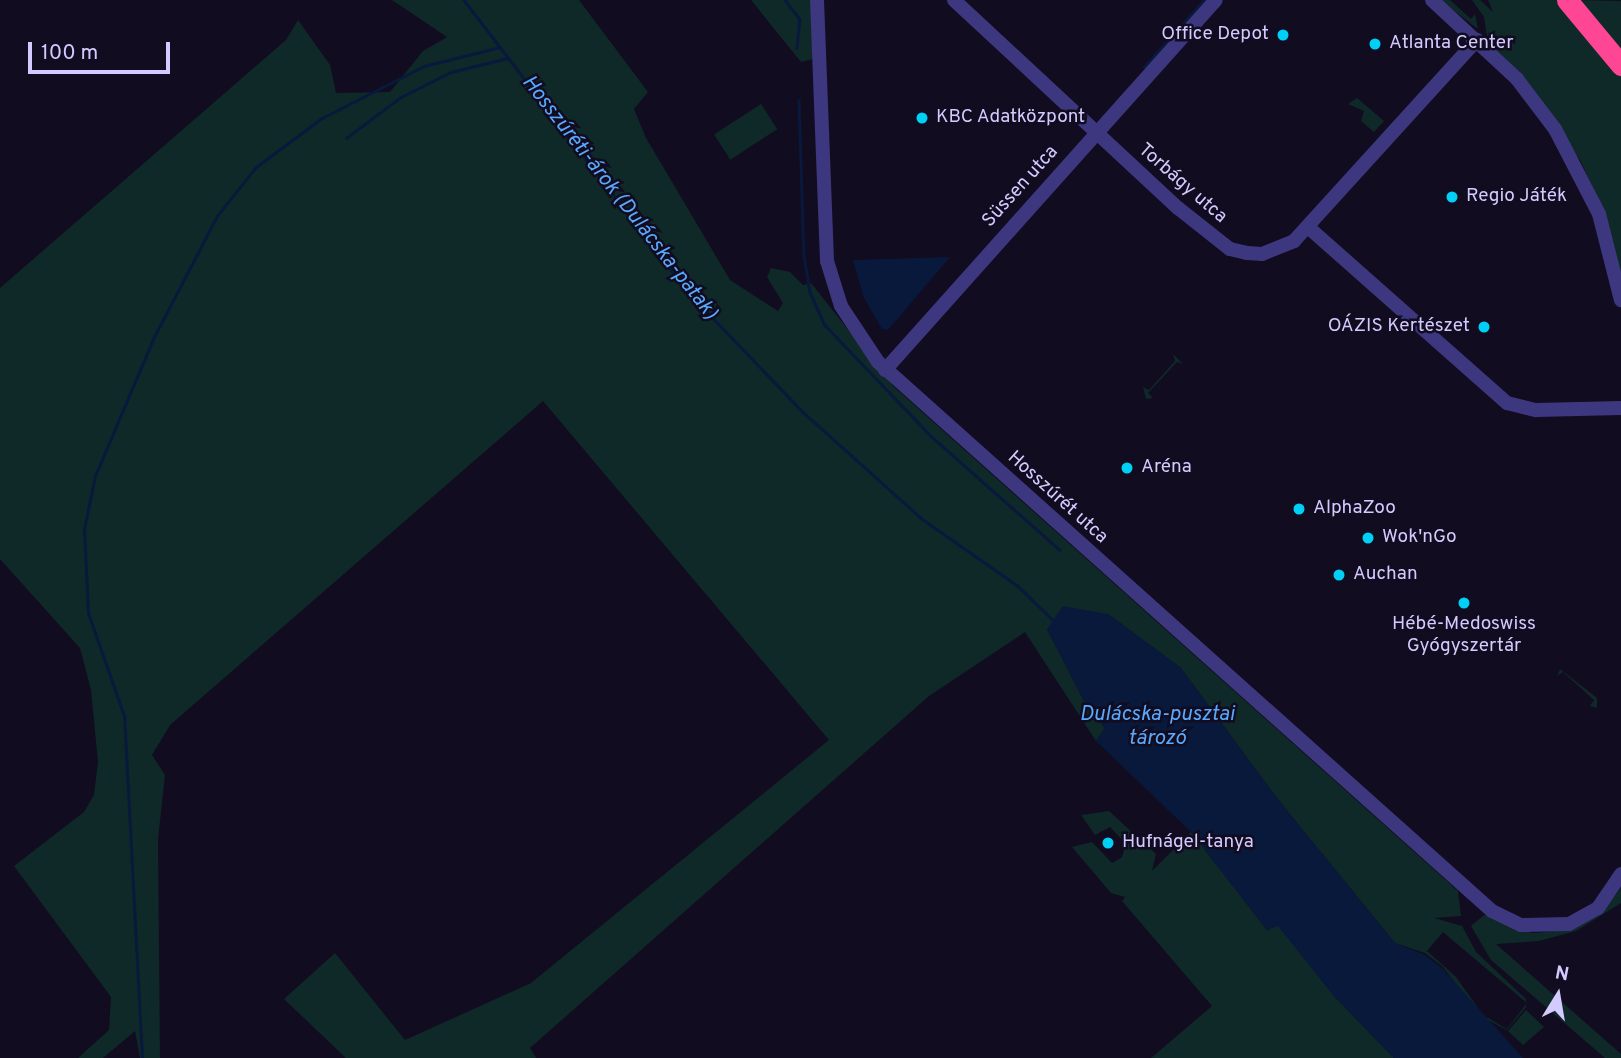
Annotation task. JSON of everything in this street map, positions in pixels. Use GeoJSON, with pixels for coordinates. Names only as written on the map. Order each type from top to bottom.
{"type":"FeatureCollection","features":[{"type":"Feature","properties":{"kind":"highway"},"geometry":{"type":"LineString","coordinates":[[1567,0],[1621,65]]}},
{"type":"Feature","properties":{"kind":"street","name":"Hosszúrét utca"},"geometry":{"type":"LineString","coordinates":[[817,0],[827,261],[851,326],[886,370],[1492,911],[1533,927],[1569,924],[1598,908],[1621,874]]}},
{"type":"Feature","properties":{"kind":"street","name":"Torbágy utca"},"geometry":{"type":"LineString","coordinates":[[954,0],[1095,133],[1230,249],[1262,254],[1294,241],[1476,40]]}},
{"type":"Feature","properties":{"kind":"street","name":"Süssen utca"},"geometry":{"type":"LineString","coordinates":[[886,370],[1216,0]]}},
{"type":"Feature","properties":{"kind":"street"},"geometry":{"type":"LineString","coordinates":[[1432,0],[1532,96],[1568,150],[1601,220],[1621,300]]}},
{"type":"Feature","properties":{"kind":"street"},"geometry":{"type":"LineString","coordinates":[[1308,227],[1507,403],[1536,410],[1621,408]]}},
{"type":"Feature","properties":{"kind":"green space"},"geometry":{"type":"Polygon","coordinates":[[[392,0],[579,0],[648,92],[634,109],[646,138],[730,280],[778,311],[783,303],[767,277],[771,268],[790,272],[803,285],[811,283],[893,386],[1458,891],[1461,916],[1434,918],[1462,926],[1476,952],[1526,999],[1526,1002],[1443,932],[1427,951],[1456,977],[1483,1015],[1507,1029],[1526,1004],[1507,1030],[1482,1017],[1442,966],[1425,953],[1395,943],[1276,797],[1181,668],[1108,614],[1047,629],[1084,701],[1105,728],[1096,741],[1025,632],[929,696],[530,1048],[536,1058],[346,1058],[284,999],[335,953],[405,1040],[531,983],[829,740],[543,401],[170,725],[152,755],[165,775],[158,839],[160,1058],[140,1058],[135,1031],[103,1058],[78,1058],[109,1030],[111,997],[14,866],[84,812],[94,795],[98,762],[91,690],[80,648],[0,559],[0,288],[286,40],[298,20],[330,65],[336,93],[390,92],[423,51],[447,37],[392,0]]]}},
{"type":"Feature","properties":{"kind":"green space"},"geometry":{"type":"Polygon","coordinates":[[[751,0],[812,0],[813,59],[801,62],[751,0]]]}},
{"type":"Feature","properties":{"kind":"green space"},"geometry":{"type":"Polygon","coordinates":[[[1440,0],[1450,0],[1471,19],[1475,14],[1478,29],[1440,0]]]}},
{"type":"Feature","properties":{"kind":"green space"},"geometry":{"type":"Polygon","coordinates":[[[1472,0],[1480,0],[1493,12],[1488,0],[1561,0],[1621,77],[1621,275],[1599,200],[1580,160],[1488,43],[1484,17],[1472,0]]]}},
{"type":"Feature","properties":{"kind":"green space"},"geometry":{"type":"Polygon","coordinates":[[[1576,0],[1621,1],[1621,54],[1576,0]]]}},
{"type":"Feature","properties":{"kind":"green space"},"geometry":{"type":"Polygon","coordinates":[[[1357,98],[1384,121],[1374,132],[1361,121],[1364,111],[1348,104],[1357,98]]]}},
{"type":"Feature","properties":{"kind":"green space"},"geometry":{"type":"Polygon","coordinates":[[[761,104],[777,129],[730,160],[714,134],[761,104]]]}},
{"type":"Feature","properties":{"kind":"green space"},"geometry":{"type":"Polygon","coordinates":[[[1173,354],[1183,364],[1177,362],[1148,393],[1153,398],[1146,399],[1143,387],[1149,390],[1175,361],[1173,354]]]}},
{"type":"Feature","properties":{"kind":"green space"},"geometry":{"type":"Polygon","coordinates":[[[1560,669],[1597,698],[1597,708],[1590,706],[1594,700],[1563,672],[1557,676],[1560,669]]]}},
{"type":"Feature","properties":{"kind":"green space"},"geometry":{"type":"Polygon","coordinates":[[[1109,811],[1156,854],[1152,871],[1191,832],[1267,930],[1278,925],[1334,996],[1394,1058],[1151,1058],[1212,1006],[1122,901],[1125,897],[1111,893],[1072,847],[1092,842],[1112,863],[1122,857],[1126,844],[1110,827],[1095,835],[1081,815],[1109,811]]]}},
{"type":"Feature","properties":{"kind":"green space"},"geometry":{"type":"Polygon","coordinates":[[[1621,888],[1621,903],[1576,931],[1539,941],[1496,944],[1621,1054],[1621,1058],[1605,1058],[1491,960],[1471,926],[1484,915],[1532,933],[1570,930],[1602,912],[1621,888]]]}},
{"type":"Feature","properties":{"kind":"green space"},"geometry":{"type":"Polygon","coordinates":[[[1526,1010],[1544,1027],[1523,1045],[1508,1031],[1526,1010]]]}},
{"type":"Feature","properties":{"kind":"water"},"geometry":{"type":"Polygon","coordinates":[[[950,257],[888,330],[882,329],[864,298],[853,260],[950,257]]]}},
{"type":"Feature","properties":{"kind":"water","name":"Dulácska-pusztai tározó"},"geometry":{"type":"Polygon","coordinates":[[[1063,606],[1108,614],[1181,668],[1276,797],[1395,943],[1425,955],[1442,968],[1523,1058],[1394,1058],[1334,996],[1278,926],[1267,930],[1191,832],[1096,741],[1105,728],[1084,701],[1047,629],[1063,606]]]}},
{"type":"Feature","properties":{"kind":"waterway","name":"Hosszúréti-árok (Dulácska-patak)"},"geometry":{"type":"LineString","coordinates":[[464,0],[688,292],[803,412],[921,518],[1018,586],[1054,621]]}},
{"type":"Feature","properties":{"kind":"waterway"},"geometry":{"type":"LineString","coordinates":[[785,0],[800,19],[797,48]]}},
{"type":"Feature","properties":{"kind":"waterway"},"geometry":{"type":"LineString","coordinates":[[1144,67],[1204,0]]}},
{"type":"Feature","properties":{"kind":"waterway"},"geometry":{"type":"LineString","coordinates":[[142,1058],[124,716],[88,613],[84,529],[95,476],[154,337],[217,216],[256,167],[322,118],[424,66],[500,47]]}},
{"type":"Feature","properties":{"kind":"waterway"},"geometry":{"type":"LineString","coordinates":[[346,138],[401,97],[451,72],[508,58]]}},
{"type":"Feature","properties":{"kind":"waterway"},"geometry":{"type":"LineString","coordinates":[[799,100],[804,255],[810,292],[825,325],[931,436],[1060,550]]}},
{"type":"Feature","properties":{"kind":"place","name":"Office Depot"},"geometry":{"type":"Point","coordinates":[1283,35]}},
{"type":"Feature","properties":{"kind":"place","name":"Atlanta Center"},"geometry":{"type":"Point","coordinates":[1375,44]}},
{"type":"Feature","properties":{"kind":"place","name":"KBC Adatközpont"},"geometry":{"type":"Point","coordinates":[922,118]}},
{"type":"Feature","properties":{"kind":"place","name":"Regio Játék"},"geometry":{"type":"Point","coordinates":[1452,197]}},
{"type":"Feature","properties":{"kind":"place","name":"OÁZIS Kertészet"},"geometry":{"type":"Point","coordinates":[1484,327]}},
{"type":"Feature","properties":{"kind":"place","name":"Aréna"},"geometry":{"type":"Point","coordinates":[1127,468]}},
{"type":"Feature","properties":{"kind":"place","name":"AlphaZoo"},"geometry":{"type":"Point","coordinates":[1299,509]}},
{"type":"Feature","properties":{"kind":"place","name":"Wok'nGo"},"geometry":{"type":"Point","coordinates":[1368,538]}},
{"type":"Feature","properties":{"kind":"place","name":"Auchan"},"geometry":{"type":"Point","coordinates":[1339,575]}},
{"type":"Feature","properties":{"kind":"place","name":"Hébé-Medoswiss Gyógyszertár"},"geometry":{"type":"Point","coordinates":[1464,603]}},
{"type":"Feature","properties":{"kind":"place","name":"Hufnágel-tanya"},"geometry":{"type":"Point","coordinates":[1108,843]}}]}
